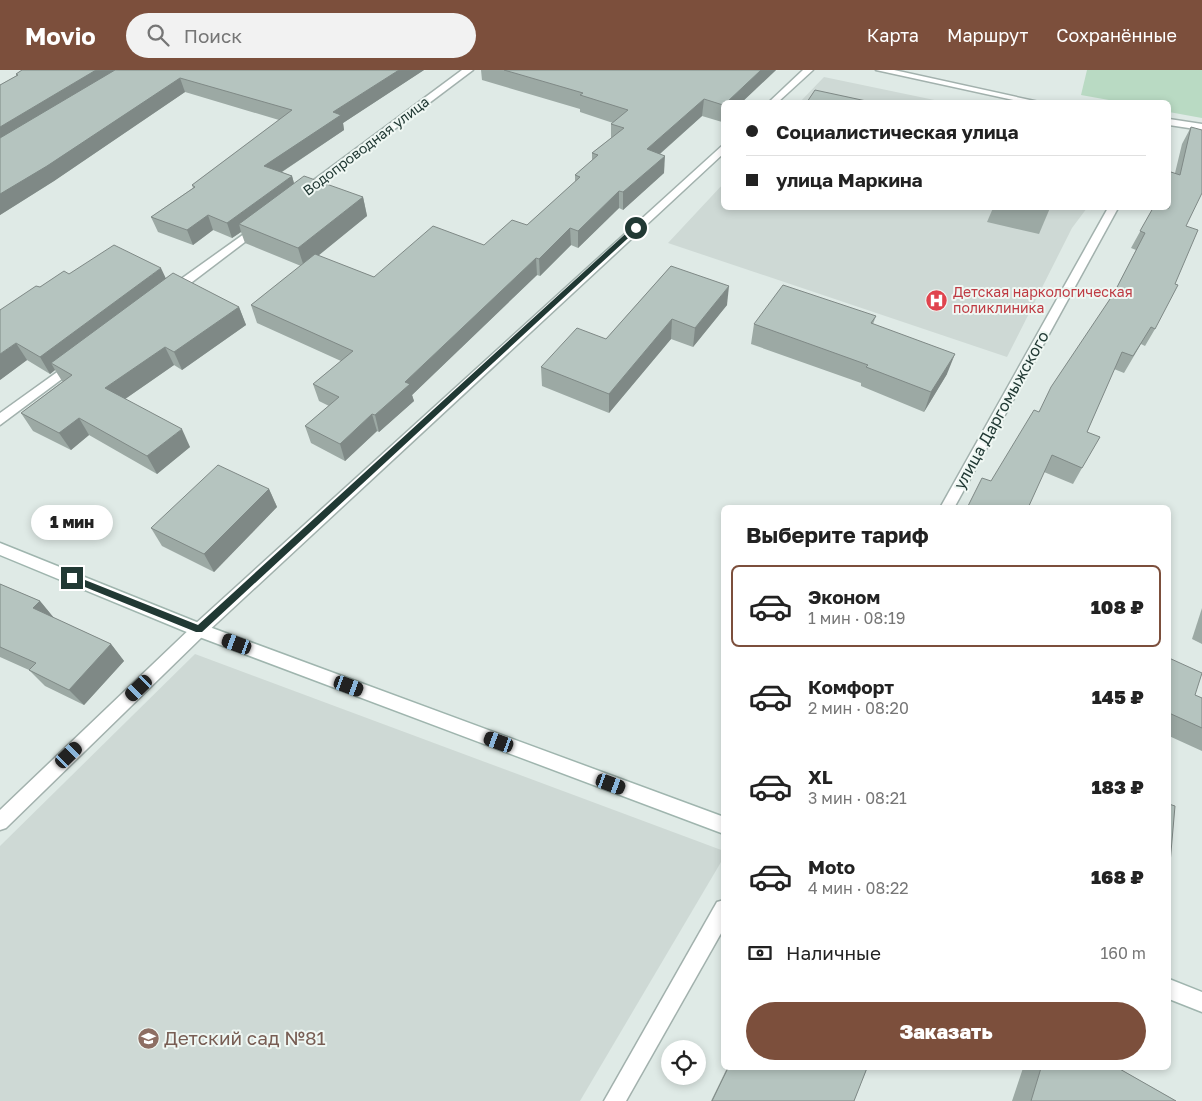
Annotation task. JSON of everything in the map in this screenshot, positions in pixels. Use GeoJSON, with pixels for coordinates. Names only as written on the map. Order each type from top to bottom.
{"type":"FeatureCollection","features":[{"type":"Feature","properties":{"kind":"street","name":"Водопроводная улица"},"geometry":{"type":"LineString","coordinates":[[293,200],[468,70]]}},
{"type":"Feature","properties":{"kind":"street"},"geometry":{"type":"LineString","coordinates":[[775,100],[808,70]]}},
{"type":"Feature","properties":{"kind":"street"},"geometry":{"type":"LineString","coordinates":[[881,70],[1024,100]]}},
{"type":"Feature","properties":{"kind":"street"},"geometry":{"type":"LineString","coordinates":[[1171,122],[1202,127]]}},
{"type":"Feature","properties":{"kind":"street"},"geometry":{"type":"LineString","coordinates":[[0,822],[199,630],[721,150]]}},
{"type":"Feature","properties":{"kind":"street","name":"улица Даргомыжского"},"geometry":{"type":"LineString","coordinates":[[949,505],[1112,210]]}},
{"type":"Feature","properties":{"kind":"street"},"geometry":{"type":"LineString","coordinates":[[159,301],[270,218]]}},
{"type":"Feature","properties":{"kind":"street"},"geometry":{"type":"LineString","coordinates":[[0,420],[87,355]]}},
{"type":"Feature","properties":{"kind":"street"},"geometry":{"type":"LineString","coordinates":[[0,549],[199,630],[721,825]]}},
{"type":"Feature","properties":{"kind":"street"},"geometry":{"type":"LineString","coordinates":[[614,1101],[721,914]]}},
{"type":"Feature","properties":{"kind":"street"},"geometry":{"type":"LineString","coordinates":[[1171,991],[1202,1002]]}},
{"type":"Feature","properties":{"kind":"shaded area"},"geometry":{"type":"Polygon","coordinates":[[[824,77],[934,100],[802,100],[824,77]]]}},
{"type":"Feature","properties":{"kind":"shaded area","name":"Детская наркологическая поликлиника"},"geometry":{"type":"Polygon","coordinates":[[[721,186],[721,210],[1086,210],[1072,228],[1007,357],[668,243],[721,186]]]}},
{"type":"Feature","properties":{"kind":"shaded area"},"geometry":{"type":"Polygon","coordinates":[[[195,654],[721,850],[721,862],[580,1101],[0,1101],[0,846],[195,654]]]}},
{"type":"Feature","properties":{"kind":"green space"},"geometry":{"type":"Polygon","coordinates":[[[1087,70],[1202,70],[1202,118],[1171,112],[1171,100],[1109,100],[1081,95],[1087,70]]]}},
{"type":"Feature","properties":{"kind":"building"},"geometry":{"type":"Polygon","coordinates":[[[22,70],[96,70],[0,127],[0,85],[18,75],[16,74],[22,70]]]}},
{"type":"Feature","properties":{"kind":"building"},"geometry":{"type":"Polygon","coordinates":[[[115,70],[399,70],[333,112],[341,115],[264,166],[292,176],[227,223],[208,215],[187,230],[151,217],[195,187],[192,185],[292,110],[180,78],[47,166],[0,194],[0,138],[115,70]]]}},
{"type":"Feature","properties":{"kind":"building"},"geometry":{"type":"Polygon","coordinates":[[[504,70],[761,70],[729,100],[721,100],[721,104],[704,99],[647,149],[665,156],[623,192],[619,191],[578,231],[570,228],[539,259],[536,258],[405,382],[410,384],[375,415],[372,414],[340,444],[305,426],[339,397],[313,384],[353,351],[251,305],[315,254],[374,277],[433,226],[484,245],[512,220],[527,225],[580,177],[575,175],[598,155],[592,153],[624,128],[611,124],[628,110],[580,95],[583,93],[504,70]]]}},
{"type":"Feature","properties":{"kind":"building"},"geometry":{"type":"Polygon","coordinates":[[[815,90],[862,100],[808,100],[815,90]]]}},
{"type":"Feature","properties":{"kind":"building"},"geometry":{"type":"Polygon","coordinates":[[[1191,127],[1202,130],[1202,193],[1186,226],[1198,230],[1175,284],[1178,285],[1155,329],[1151,327],[1133,356],[1122,352],[1087,432],[1100,437],[1082,468],[1052,455],[1029,505],[968,505],[982,478],[991,481],[1034,410],[1039,412],[1051,387],[1114,293],[1145,233],[1140,231],[1152,210],[1171,210],[1171,172],[1180,175],[1191,127]]]}},
{"type":"Feature","properties":{"kind":"building"},"geometry":{"type":"Polygon","coordinates":[[[304,176],[363,197],[298,248],[239,224],[304,176]]]}},
{"type":"Feature","properties":{"kind":"building"},"geometry":{"type":"Polygon","coordinates":[[[114,245],[161,268],[40,357],[16,343],[0,354],[0,310],[36,286],[40,287],[64,271],[69,274],[114,245]]]}},
{"type":"Feature","properties":{"kind":"building"},"geometry":{"type":"Polygon","coordinates":[[[671,266],[729,286],[695,328],[672,319],[609,394],[541,367],[577,328],[606,339],[671,266]]]}},
{"type":"Feature","properties":{"kind":"building"},"geometry":{"type":"Polygon","coordinates":[[[173,273],[239,307],[174,352],[165,347],[105,388],[182,429],[147,456],[79,418],[59,433],[21,413],[72,375],[51,363],[173,273]]]}},
{"type":"Feature","properties":{"kind":"building"},"geometry":{"type":"Polygon","coordinates":[[[783,285],[876,316],[871,323],[955,354],[931,392],[866,367],[868,365],[754,324],[783,285]]]}},
{"type":"Feature","properties":{"kind":"building"},"geometry":{"type":"Polygon","coordinates":[[[218,465],[269,489],[204,554],[151,528],[218,465]]]}},
{"type":"Feature","properties":{"kind":"building"},"geometry":{"type":"Polygon","coordinates":[[[0,584],[40,601],[33,608],[111,644],[69,690],[29,670],[36,663],[0,647],[0,584]]]}},
{"type":"Feature","properties":{"kind":"building"},"geometry":{"type":"Polygon","coordinates":[[[1171,659],[1202,673],[1195,695],[1202,698],[1202,728],[1171,714],[1171,659]]]}},
{"type":"Feature","properties":{"kind":"building"},"geometry":{"type":"Polygon","coordinates":[[[1171,805],[1175,806],[1171,852],[1171,805]]]}},
{"type":"Feature","properties":{"kind":"building"},"geometry":{"type":"Polygon","coordinates":[[[727,1070],[866,1070],[854,1101],[712,1101],[727,1070]]]}},
{"type":"Feature","properties":{"kind":"building"},"geometry":{"type":"Polygon","coordinates":[[[1040,1070],[1122,1070],[1176,1101],[1031,1101],[1040,1070]]]}},
{"type":"Feature","properties":{"kind":"place","name":"Детская наркологическая поликлиника"},"geometry":{"type":"Point","coordinates":[937,300]}},
{"type":"Feature","properties":{"kind":"place","name":"Детский сад №81"},"geometry":{"type":"Point","coordinates":[148,1038]}},
{"type":"Feature","properties":{"kind":"route"},"geometry":{"type":"LineString","coordinates":[[72,578],[199,630],[636,228]]}}]}
